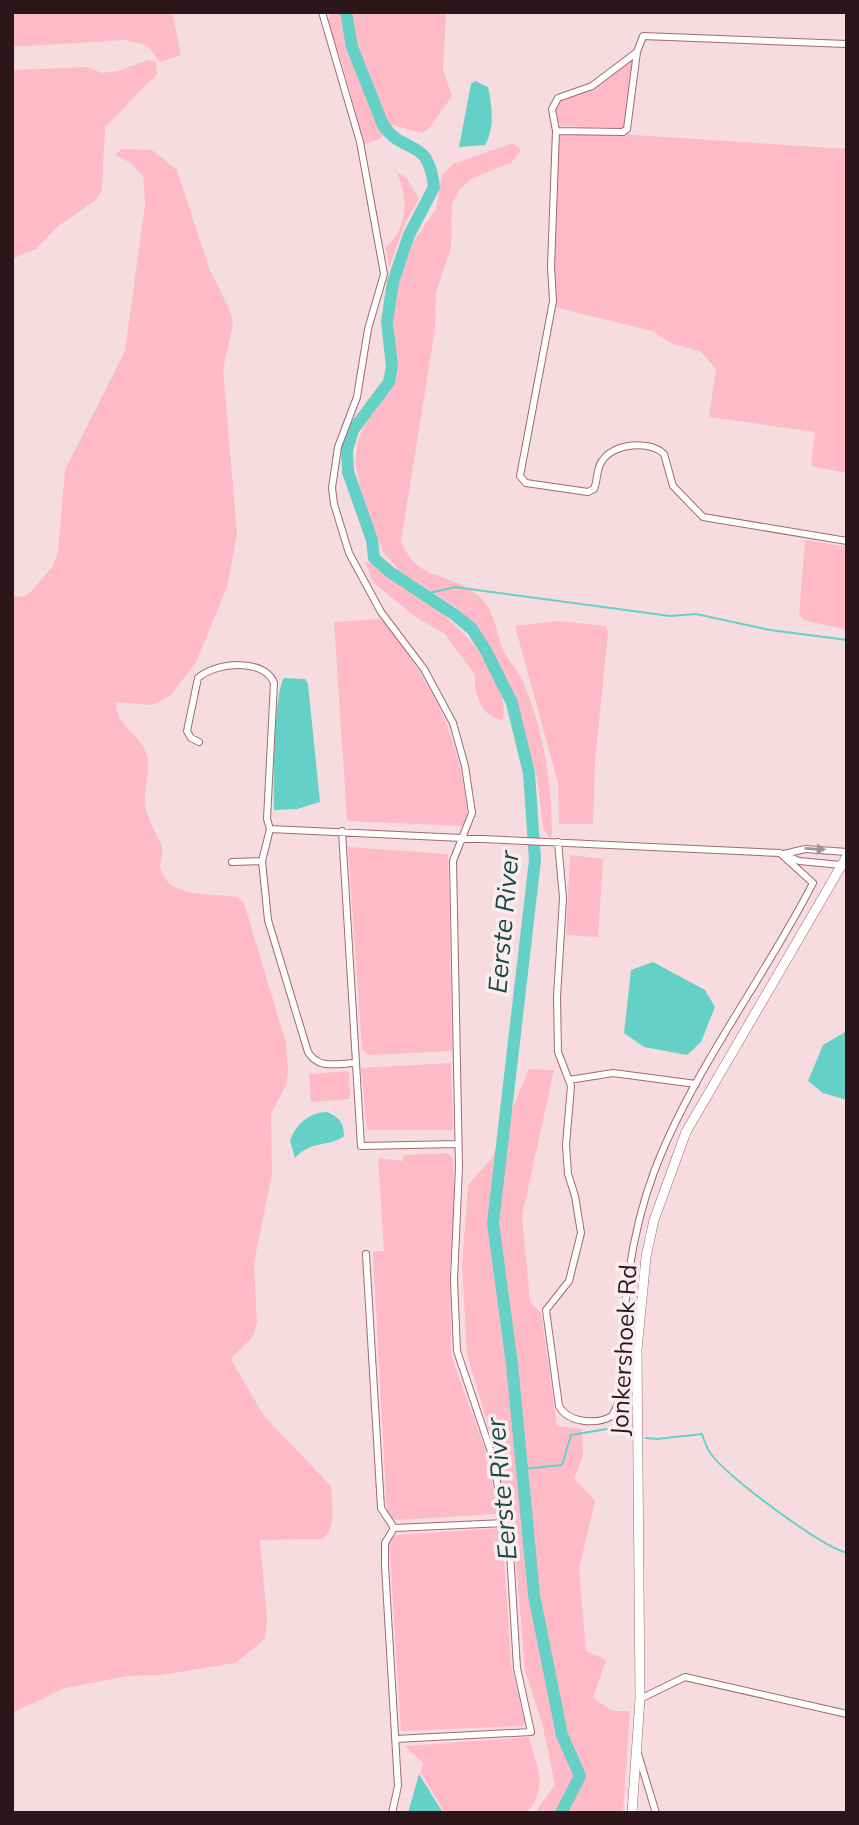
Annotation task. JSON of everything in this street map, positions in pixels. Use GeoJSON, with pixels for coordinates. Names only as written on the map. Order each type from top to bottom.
{"type":"FeatureCollection","features":[{"type":"Feature","properties":{"kind":"street"},"geometry":{"type":"LineString","coordinates":[[322,12],[360,142],[384,274],[368,329],[358,391],[338,447],[332,488],[334,504],[349,553],[381,612],[424,670],[453,723],[465,766],[472,807],[465,837],[453,861],[459,1199],[454,1280],[457,1351],[492,1455],[505,1523],[517,1668],[531,1732],[396,1739]]}},
{"type":"Feature","properties":{"kind":"street"},"geometry":{"type":"LineString","coordinates":[[556,131],[623,132],[628,129],[637,51],[643,36],[847,44]]}},
{"type":"Feature","properties":{"kind":"street"},"geometry":{"type":"LineString","coordinates":[[637,51],[592,86],[558,98],[551,117],[556,131],[551,267],[553,301],[521,481],[588,492],[594,489],[600,464],[608,454],[636,445],[648,445],[664,454],[673,485],[703,517],[847,541]]}},
{"type":"Feature","properties":{"kind":"street"},"geometry":{"type":"LineString","coordinates":[[199,742],[191,738],[187,730],[198,678],[216,668],[258,667],[267,671],[274,683],[267,819],[270,829],[262,861],[268,920],[308,1052],[314,1060],[324,1064],[353,1063]]}},
{"type":"Feature","properties":{"kind":"street"},"geometry":{"type":"LineString","coordinates":[[270,829],[782,853],[805,849],[847,854]]}},
{"type":"Feature","properties":{"kind":"street"},"geometry":{"type":"LineString","coordinates":[[342,831],[353,1063],[360,1146],[458,1144]]}},
{"type":"Feature","properties":{"kind":"street"},"geometry":{"type":"LineString","coordinates":[[558,842],[563,898],[558,1052],[560,1064],[569,1080],[566,1145],[568,1174],[575,1196],[580,1233],[569,1282],[546,1310],[559,1406],[569,1418],[588,1420],[611,1416],[623,1389],[625,1308],[638,1225],[655,1171],[695,1084],[813,883],[782,853]]}},
{"type":"Feature","properties":{"kind":"street"},"geometry":{"type":"LineString","coordinates":[[782,853],[799,861],[841,865]]}},
{"type":"Feature","properties":{"kind":"street","name":"Jonkershoek Rd"},"geometry":{"type":"LineString","coordinates":[[632,1813],[640,1699],[637,1350],[646,1257],[654,1220],[686,1132],[847,854]]}},
{"type":"Feature","properties":{"kind":"street"},"geometry":{"type":"LineString","coordinates":[[232,862],[255,864],[262,861]]}},
{"type":"Feature","properties":{"kind":"street"},"geometry":{"type":"LineString","coordinates":[[569,1080],[613,1073],[695,1084]]}},
{"type":"Feature","properties":{"kind":"street"},"geometry":{"type":"LineString","coordinates":[[366,1254],[381,1508],[394,1528]]}},
{"type":"Feature","properties":{"kind":"street"},"geometry":{"type":"LineString","coordinates":[[394,1528],[505,1523]]}},
{"type":"Feature","properties":{"kind":"street"},"geometry":{"type":"LineString","coordinates":[[392,1813],[398,1786],[384,1549],[394,1528]]}},
{"type":"Feature","properties":{"kind":"street"},"geometry":{"type":"LineString","coordinates":[[640,1699],[685,1677],[847,1714]]}},
{"type":"Feature","properties":{"kind":"street"},"geometry":{"type":"LineString","coordinates":[[638,1754],[656,1813]]}},
{"type":"Feature","properties":{"kind":"shaded area"},"geometry":{"type":"Polygon","coordinates":[[[12,12],[172,12],[181,55],[160,62],[147,45],[125,40],[12,47],[12,12]]]}},
{"type":"Feature","properties":{"kind":"shaded area"},"geometry":{"type":"Polygon","coordinates":[[[331,12],[446,12],[443,70],[452,96],[429,128],[422,133],[393,125],[380,139],[364,144],[342,62],[327,24],[331,12]]]}},
{"type":"Feature","properties":{"kind":"shaded area"},"geometry":{"type":"Polygon","coordinates":[[[634,58],[625,128],[556,126],[553,110],[562,98],[634,58]]]}},
{"type":"Feature","properties":{"kind":"shaded area"},"geometry":{"type":"Polygon","coordinates":[[[148,60],[156,62],[157,74],[105,127],[102,190],[96,200],[57,227],[36,249],[12,259],[12,70],[88,67],[102,73],[118,71],[148,60]]]}},
{"type":"Feature","properties":{"kind":"shaded area"},"geometry":{"type":"Polygon","coordinates":[[[573,131],[847,149],[847,473],[811,466],[815,432],[709,417],[716,369],[701,352],[671,343],[652,331],[554,307],[552,265],[559,133],[573,131]]]}},
{"type":"Feature","properties":{"kind":"shaded area"},"geometry":{"type":"Polygon","coordinates":[[[513,143],[521,150],[512,162],[471,179],[460,189],[452,204],[451,248],[436,292],[435,329],[401,541],[415,563],[424,570],[465,587],[487,605],[503,650],[521,677],[536,718],[548,776],[552,815],[550,838],[543,828],[537,776],[509,683],[474,628],[457,608],[401,572],[384,554],[364,504],[355,462],[358,440],[364,426],[395,383],[397,367],[393,313],[396,291],[414,241],[436,209],[442,175],[453,164],[513,143]]]}},
{"type":"Feature","properties":{"kind":"shaded area"},"geometry":{"type":"Polygon","coordinates":[[[121,149],[152,150],[177,170],[209,268],[231,313],[233,325],[223,369],[237,533],[227,587],[196,662],[170,696],[152,705],[116,702],[117,712],[124,725],[144,747],[147,755],[145,804],[162,847],[161,870],[173,886],[182,890],[237,897],[244,903],[286,1043],[286,1085],[271,1114],[272,1173],[254,1263],[257,1323],[252,1338],[232,1357],[232,1361],[264,1416],[331,1486],[332,1522],[327,1535],[322,1539],[260,1540],[267,1619],[265,1639],[235,1663],[161,1675],[128,1676],[65,1688],[12,1713],[12,595],[22,597],[30,593],[53,566],[58,552],[65,470],[125,351],[145,204],[143,176],[132,164],[116,155],[121,149]]]}},
{"type":"Feature","properties":{"kind":"shaded area"},"geometry":{"type":"Polygon","coordinates":[[[396,172],[406,177],[419,199],[406,221],[389,268],[386,247],[399,231],[404,211],[403,191],[396,172]]]}},
{"type":"Feature","properties":{"kind":"shaded area"},"geometry":{"type":"Polygon","coordinates":[[[805,540],[847,547],[847,630],[804,620],[799,615],[805,540]]]}},
{"type":"Feature","properties":{"kind":"shaded area"},"geometry":{"type":"Polygon","coordinates":[[[365,562],[427,603],[462,632],[477,649],[489,668],[503,701],[502,720],[489,714],[480,704],[475,675],[445,634],[414,616],[373,582],[365,562]]]}},
{"type":"Feature","properties":{"kind":"shaded area"},"geometry":{"type":"Polygon","coordinates":[[[379,619],[389,628],[417,668],[449,730],[465,797],[468,821],[464,826],[347,821],[334,622],[379,619]]]}},
{"type":"Feature","properties":{"kind":"shaded area"},"geometry":{"type":"Polygon","coordinates":[[[559,621],[606,626],[608,632],[595,762],[593,824],[559,824],[558,783],[515,626],[559,621]]]}},
{"type":"Feature","properties":{"kind":"shaded area"},"geometry":{"type":"Polygon","coordinates":[[[348,847],[448,854],[452,1051],[370,1055],[362,1050],[348,847]]]}},
{"type":"Feature","properties":{"kind":"shaded area"},"geometry":{"type":"Polygon","coordinates":[[[570,855],[603,859],[598,937],[566,935],[570,855]]]}},
{"type":"Feature","properties":{"kind":"shaded area"},"geometry":{"type":"Polygon","coordinates":[[[451,1063],[453,1130],[367,1130],[361,1068],[451,1063]]]}},
{"type":"Feature","properties":{"kind":"shaded area"},"geometry":{"type":"Polygon","coordinates":[[[529,1069],[554,1070],[522,1216],[530,1302],[541,1313],[557,1426],[582,1429],[583,1456],[574,1478],[595,1501],[579,1569],[586,1651],[606,1660],[593,1698],[613,1711],[630,1711],[623,1813],[535,1813],[555,1785],[543,1727],[525,1670],[515,1549],[487,1422],[467,1354],[462,1265],[468,1185],[492,1158],[529,1069]]]}},
{"type":"Feature","properties":{"kind":"shaded area"},"geometry":{"type":"Polygon","coordinates":[[[349,1071],[350,1099],[311,1102],[309,1074],[349,1071]]]}},
{"type":"Feature","properties":{"kind":"shaded area"},"geometry":{"type":"Polygon","coordinates":[[[447,1153],[453,1158],[455,1197],[450,1267],[451,1355],[485,1449],[498,1514],[396,1520],[387,1516],[373,1252],[384,1251],[378,1158],[403,1161],[403,1155],[447,1153]]]}},
{"type":"Feature","properties":{"kind":"shaded area"},"geometry":{"type":"Polygon","coordinates":[[[502,1528],[511,1665],[525,1721],[523,1726],[401,1731],[389,1542],[395,1535],[502,1528]]]}},
{"type":"Feature","properties":{"kind":"shaded area"},"geometry":{"type":"Polygon","coordinates":[[[529,1737],[538,1768],[539,1785],[538,1794],[527,1813],[445,1813],[421,1773],[423,1763],[405,1746],[529,1737]]]}},
{"type":"Feature","properties":{"kind":"water"},"geometry":{"type":"Polygon","coordinates":[[[475,81],[488,87],[490,131],[485,145],[459,147],[471,84],[475,81]]]}},
{"type":"Feature","properties":{"kind":"water"},"geometry":{"type":"Polygon","coordinates":[[[284,678],[305,679],[308,684],[320,802],[297,809],[274,810],[276,720],[284,678]]]}},
{"type":"Feature","properties":{"kind":"water"},"geometry":{"type":"Polygon","coordinates":[[[653,962],[705,990],[715,1007],[701,1042],[687,1055],[644,1047],[624,1033],[631,970],[653,962]]]}},
{"type":"Feature","properties":{"kind":"water"},"geometry":{"type":"Polygon","coordinates":[[[847,1031],[847,1100],[823,1093],[808,1081],[823,1045],[847,1031]]]}},
{"type":"Feature","properties":{"kind":"water"},"geometry":{"type":"Polygon","coordinates":[[[327,1112],[340,1121],[344,1136],[308,1148],[295,1158],[290,1141],[296,1129],[309,1117],[327,1112]]]}},
{"type":"Feature","properties":{"kind":"water"},"geometry":{"type":"Polygon","coordinates":[[[419,1774],[443,1813],[408,1813],[419,1774]]]}},
{"type":"Feature","properties":{"kind":"waterway","name":"Eerste River"},"geometry":{"type":"LineString","coordinates":[[346,12],[352,47],[383,125],[391,135],[414,148],[427,160],[434,187],[409,235],[393,282],[387,322],[392,366],[389,382],[353,430],[347,450],[348,472],[372,540],[374,558],[472,629],[486,651],[512,703],[529,773],[535,860],[493,1223],[512,1364],[534,1595],[562,1735],[580,1776],[561,1813]]}},
{"type":"Feature","properties":{"kind":"waterway"},"geometry":{"type":"LineString","coordinates":[[425,594],[455,587],[670,616],[696,614],[770,630],[847,640]]}},
{"type":"Feature","properties":{"kind":"waterway"},"geometry":{"type":"LineString","coordinates":[[522,1469],[562,1465],[571,1435],[607,1429],[633,1435]]}},
{"type":"Feature","properties":{"kind":"waterway"},"geometry":{"type":"LineString","coordinates":[[646,1438],[702,1434],[711,1454],[736,1478],[775,1510],[816,1538],[847,1553]]}}]}
